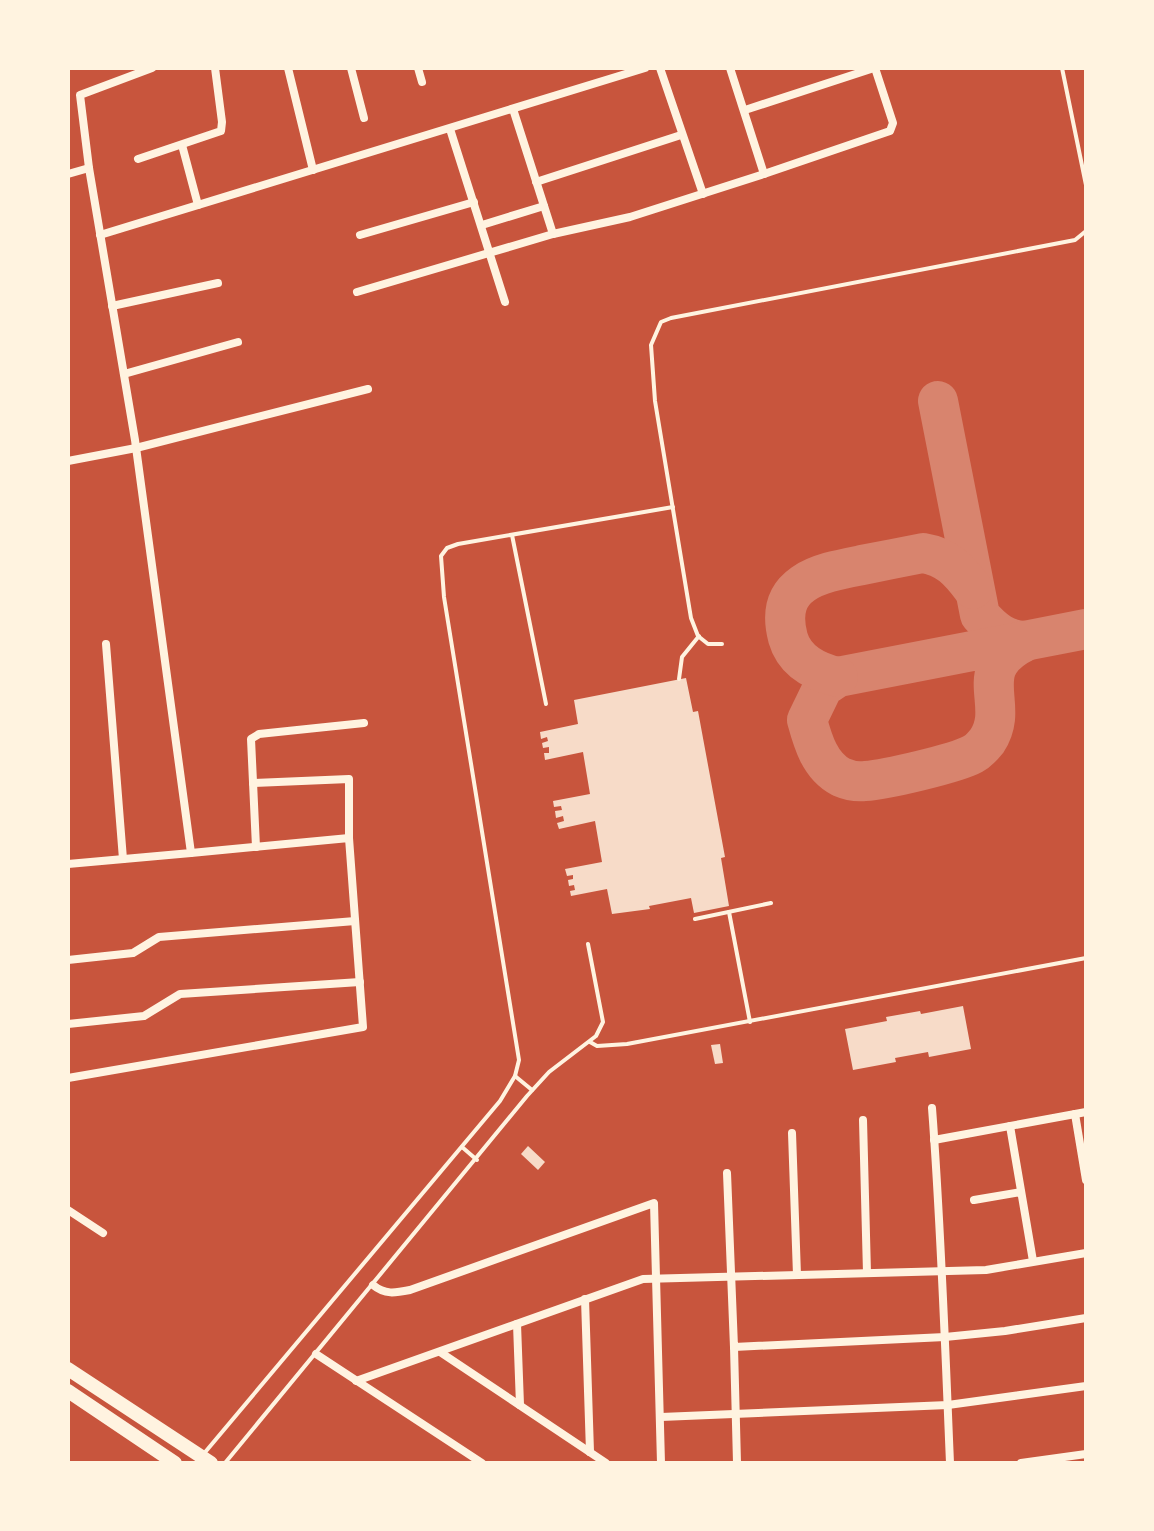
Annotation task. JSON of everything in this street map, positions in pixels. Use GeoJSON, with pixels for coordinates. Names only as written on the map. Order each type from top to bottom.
{"type":"FeatureCollection","features":[{"type":"Feature","properties":{"kind":"highway"},"geometry":{"type":"LineString","coordinates":[[68,1369],[203,1461]]}},
{"type":"Feature","properties":{"kind":"highway"},"geometry":{"type":"LineString","coordinates":[[68,1391],[175,1463]]}},
{"type":"Feature","properties":{"kind":"street"},"geometry":{"type":"LineString","coordinates":[[68,99],[152,68]]}},
{"type":"Feature","properties":{"kind":"street"},"geometry":{"type":"LineString","coordinates":[[138,159],[221,131],[215,68]]}},
{"type":"Feature","properties":{"kind":"street"},"geometry":{"type":"LineString","coordinates":[[288,68],[313,170]]}},
{"type":"Feature","properties":{"kind":"street"},"geometry":{"type":"LineString","coordinates":[[351,68],[364,118]]}},
{"type":"Feature","properties":{"kind":"street"},"geometry":{"type":"LineString","coordinates":[[418,68],[422,82]]}},
{"type":"Feature","properties":{"kind":"street"},"geometry":{"type":"LineString","coordinates":[[100,235],[450,129],[622,72],[645,68]]}},
{"type":"Feature","properties":{"kind":"street"},"geometry":{"type":"LineString","coordinates":[[660,68],[703,194]]}},
{"type":"Feature","properties":{"kind":"street"},"geometry":{"type":"LineString","coordinates":[[730,68],[764,174]]}},
{"type":"Feature","properties":{"kind":"street"},"geometry":{"type":"LineString","coordinates":[[357,292],[703,194],[890,131],[893,123],[874,68],[745,110]]}},
{"type":"Feature","properties":{"kind":"street"},"geometry":{"type":"LineString","coordinates":[[80,95],[89,168],[136,448],[191,853]]}},
{"type":"Feature","properties":{"kind":"street"},"geometry":{"type":"LineString","coordinates":[[513,109],[553,234]]}},
{"type":"Feature","properties":{"kind":"street"},"geometry":{"type":"LineString","coordinates":[[450,129],[505,302]]}},
{"type":"Feature","properties":{"kind":"street"},"geometry":{"type":"LineString","coordinates":[[536,182],[681,135]]}},
{"type":"Feature","properties":{"kind":"street"},"geometry":{"type":"LineString","coordinates":[[182,145],[198,205]]}},
{"type":"Feature","properties":{"kind":"street"},"geometry":{"type":"LineString","coordinates":[[68,174],[89,168]]}},
{"type":"Feature","properties":{"kind":"street"},"geometry":{"type":"LineString","coordinates":[[360,235],[474,202]]}},
{"type":"Feature","properties":{"kind":"street"},"geometry":{"type":"LineString","coordinates":[[482,225],[544,206]]}},
{"type":"Feature","properties":{"kind":"street"},"geometry":{"type":"LineString","coordinates":[[112,306],[218,283]]}},
{"type":"Feature","properties":{"kind":"street"},"geometry":{"type":"LineString","coordinates":[[124,374],[238,342]]}},
{"type":"Feature","properties":{"kind":"street"},"geometry":{"type":"LineString","coordinates":[[68,461],[136,448],[368,389]]}},
{"type":"Feature","properties":{"kind":"street"},"geometry":{"type":"LineString","coordinates":[[106,644],[123,859]]}},
{"type":"Feature","properties":{"kind":"street"},"geometry":{"type":"LineString","coordinates":[[256,847],[250,743],[253,736],[364,723]]}},
{"type":"Feature","properties":{"kind":"street"},"geometry":{"type":"LineString","coordinates":[[68,1078],[363,1027],[349,838],[349,779],[253,783]]}},
{"type":"Feature","properties":{"kind":"street"},"geometry":{"type":"LineString","coordinates":[[68,864],[349,838]]}},
{"type":"Feature","properties":{"kind":"street"},"geometry":{"type":"LineString","coordinates":[[68,960],[133,953],[159,937],[355,921]]}},
{"type":"Feature","properties":{"kind":"street"},"geometry":{"type":"LineString","coordinates":[[68,1024],[136,1018],[180,994],[360,982]]}},
{"type":"Feature","properties":{"kind":"street"},"geometry":{"type":"LineString","coordinates":[[932,1108],[940,1215],[950,1463]]}},
{"type":"Feature","properties":{"kind":"street"},"geometry":{"type":"LineString","coordinates":[[934,1140],[1086,1112]]}},
{"type":"Feature","properties":{"kind":"street"},"geometry":{"type":"LineString","coordinates":[[1075,1114],[1086,1180]]}},
{"type":"Feature","properties":{"kind":"street"},"geometry":{"type":"LineString","coordinates":[[863,1120],[867,1273]]}},
{"type":"Feature","properties":{"kind":"street"},"geometry":{"type":"LineString","coordinates":[[1010,1126],[1033,1261]]}},
{"type":"Feature","properties":{"kind":"street"},"geometry":{"type":"LineString","coordinates":[[792,1133],[797,1275]]}},
{"type":"Feature","properties":{"kind":"street"},"geometry":{"type":"LineString","coordinates":[[727,1173],[737,1463]]}},
{"type":"Feature","properties":{"kind":"street"},"geometry":{"type":"LineString","coordinates":[[974,1200],[1021,1192]]}},
{"type":"Feature","properties":{"kind":"street"},"geometry":{"type":"LineString","coordinates":[[373,1285],[381,1292],[410,1290],[654,1203],[661,1463]]}},
{"type":"Feature","properties":{"kind":"street"},"geometry":{"type":"LineString","coordinates":[[68,1210],[103,1233]]}},
{"type":"Feature","properties":{"kind":"street"},"geometry":{"type":"LineString","coordinates":[[356,1381],[643,1279],[986,1270],[1086,1253]]}},
{"type":"Feature","properties":{"kind":"street"},"geometry":{"type":"LineString","coordinates":[[585,1299],[590,1452]]}},
{"type":"Feature","properties":{"kind":"street"},"geometry":{"type":"LineString","coordinates":[[734,1347],[945,1337],[1086,1318]]}},
{"type":"Feature","properties":{"kind":"street"},"geometry":{"type":"LineString","coordinates":[[517,1324],[520,1405]]}},
{"type":"Feature","properties":{"kind":"street"},"geometry":{"type":"LineString","coordinates":[[440,1352],[606,1463]]}},
{"type":"Feature","properties":{"kind":"street"},"geometry":{"type":"LineString","coordinates":[[316,1354],[482,1463]]}},
{"type":"Feature","properties":{"kind":"street"},"geometry":{"type":"LineString","coordinates":[[661,1417],[948,1405],[1086,1386]]}},
{"type":"Feature","properties":{"kind":"street"},"geometry":{"type":"LineString","coordinates":[[1021,1463],[1086,1454]]}},
{"type":"Feature","properties":{"kind":"lane"},"geometry":{"type":"LineString","coordinates":[[1062,68],[1086,185]]}},
{"type":"Feature","properties":{"kind":"lane"},"geometry":{"type":"LineString","coordinates":[[722,644],[708,644],[699,636],[691,618],[652,365],[651,345],[661,322],[1075,240],[1086,231]]}},
{"type":"Feature","properties":{"kind":"lane"},"geometry":{"type":"LineString","coordinates":[[203,1461],[500,1101],[515,1076],[519,1060],[518,1041],[440,570],[441,556],[447,548],[458,544],[673,507]]}},
{"type":"Feature","properties":{"kind":"lane"},"geometry":{"type":"LineString","coordinates":[[512,535],[546,704]]}},
{"type":"Feature","properties":{"kind":"lane"},"geometry":{"type":"LineString","coordinates":[[679,679],[682,657],[699,636]]}},
{"type":"Feature","properties":{"kind":"lane"},"geometry":{"type":"LineString","coordinates":[[695,919],[771,903]]}},
{"type":"Feature","properties":{"kind":"lane"},"geometry":{"type":"LineString","coordinates":[[729,912],[750,1022]]}},
{"type":"Feature","properties":{"kind":"lane"},"geometry":{"type":"LineString","coordinates":[[225,1463],[532,1090],[549,1072],[590,1042],[603,1022],[588,944]]}},
{"type":"Feature","properties":{"kind":"lane"},"geometry":{"type":"LineString","coordinates":[[590,1042],[597,1046],[627,1044],[1086,958]]}},
{"type":"Feature","properties":{"kind":"lane"},"geometry":{"type":"LineString","coordinates":[[515,1076],[532,1090]]}},
{"type":"Feature","properties":{"kind":"lane"},"geometry":{"type":"LineString","coordinates":[[462,1147],[477,1160]]}},
{"type":"Feature","properties":{"kind":"building"},"geometry":{"type":"Polygon","coordinates":[[[686,678],[693,712],[698,711],[725,857],[721,858],[729,906],[694,913],[691,898],[649,906],[650,909],[612,914],[607,889],[571,896],[570,891],[575,890],[574,885],[569,886],[568,880],[573,879],[573,875],[567,876],[565,869],[602,862],[595,821],[559,829],[557,823],[564,821],[563,816],[556,818],[555,811],[562,810],[561,806],[554,807],[553,801],[590,794],[583,752],[545,760],[544,753],[549,753],[549,747],[543,748],[542,743],[548,741],[547,737],[541,739],[540,732],[578,724],[574,700],[686,678]]]}},
{"type":"Feature","properties":{"kind":"building"},"geometry":{"type":"Polygon","coordinates":[[[963,1006],[971,1049],[929,1057],[928,1052],[853,1070],[845,1029],[887,1021],[886,1017],[963,1006]]]}},
{"type":"Feature","properties":{"kind":"building"},"geometry":{"type":"Polygon","coordinates":[[[720,1044],[723,1063],[715,1064],[711,1045],[720,1044]]]}},
{"type":"Feature","properties":{"kind":"building"},"geometry":{"type":"Polygon","coordinates":[[[528,1146],[545,1162],[538,1170],[521,1154],[528,1146]]]}},
{"type":"Feature","properties":{"kind":"taxiway"},"geometry":{"type":"LineString","coordinates":[[938,401],[980,615],[1000,634],[1026,641]]}},
{"type":"Feature","properties":{"kind":"taxiway"},"geometry":{"type":"LineString","coordinates":[[838,677],[807,665],[796,654],[788,638],[785,619],[787,604],[804,583],[831,572],[923,553],[952,565],[973,589]]}},
{"type":"Feature","properties":{"kind":"taxiway"},"geometry":{"type":"LineString","coordinates":[[1026,641],[1008,652],[999,664],[994,676],[993,727],[987,741],[973,754],[888,778],[859,781],[834,772],[818,753],[807,720],[823,687],[838,677],[1086,629]]}}]}
